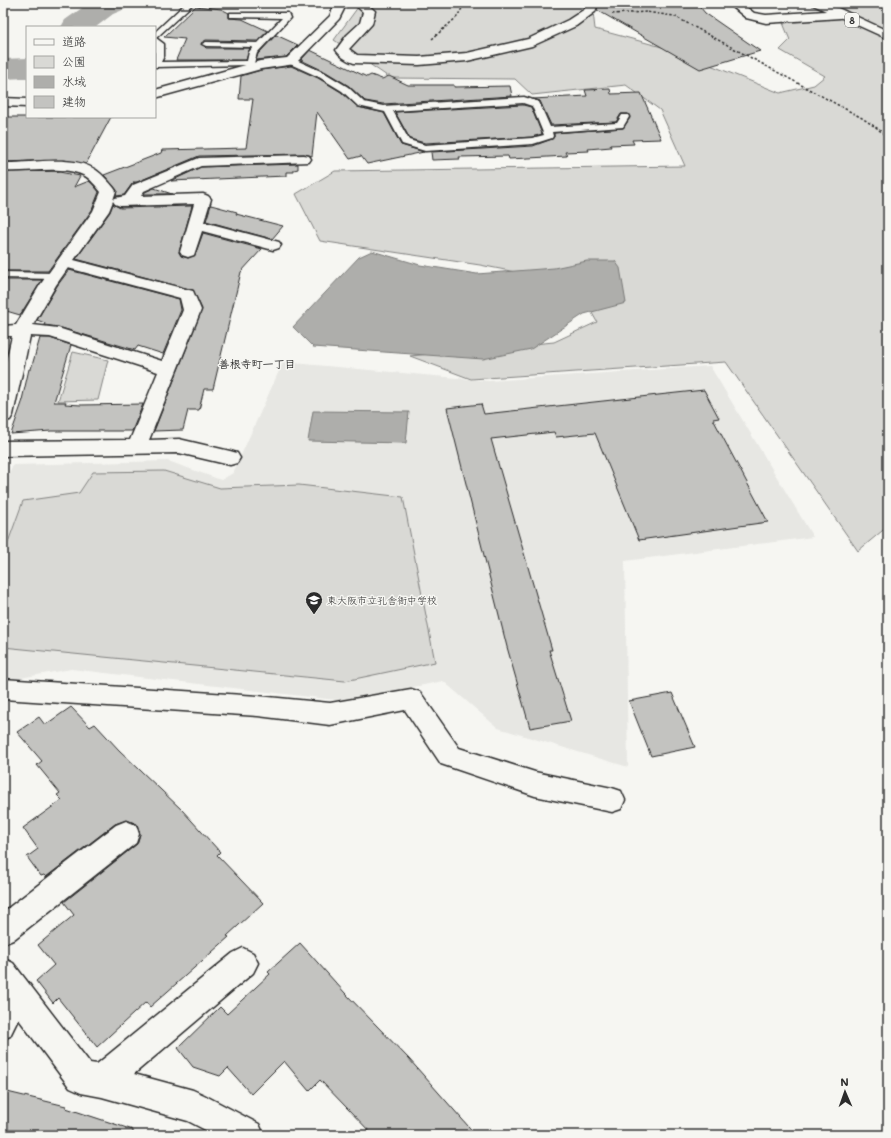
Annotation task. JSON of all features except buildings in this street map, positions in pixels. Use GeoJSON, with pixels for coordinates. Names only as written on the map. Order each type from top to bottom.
{"type":"FeatureCollection","features":[{"type":"Feature","properties":{"kind":"street"},"geometry":{"type":"LineString","coordinates":[[156,94],[250,66],[290,61],[335,17],[341,3]]}},
{"type":"Feature","properties":{"kind":"street"},"geometry":{"type":"LineString","coordinates":[[359,3],[369,11],[366,24],[351,38],[342,50],[354,59],[419,61],[467,57],[532,42],[572,23],[591,6]]}},
{"type":"Feature","properties":{"kind":"street"},"geometry":{"type":"LineString","coordinates":[[734,3],[750,16],[766,19],[840,14]]}},
{"type":"Feature","properties":{"kind":"street","name":"8"},"geometry":{"type":"LineString","coordinates":[[817,3],[888,35]]}},
{"type":"Feature","properties":{"kind":"street"},"geometry":{"type":"LineString","coordinates":[[3,102],[26,103]]}},
{"type":"Feature","properties":{"kind":"street"},"geometry":{"type":"LineString","coordinates":[[130,201],[138,188],[199,162],[304,159]]}},
{"type":"Feature","properties":{"kind":"street"},"geometry":{"type":"LineString","coordinates":[[3,167],[73,166],[90,172],[109,191],[101,211],[54,276],[22,330],[3,415]]}},
{"type":"Feature","properties":{"kind":"street"},"geometry":{"type":"LineString","coordinates":[[105,201],[203,200],[188,252]]}},
{"type":"Feature","properties":{"kind":"street"},"geometry":{"type":"LineString","coordinates":[[196,225],[272,245]]}},
{"type":"Feature","properties":{"kind":"street"},"geometry":{"type":"LineString","coordinates":[[64,262],[187,295],[192,310],[137,446]]}},
{"type":"Feature","properties":{"kind":"street"},"geometry":{"type":"LineString","coordinates":[[3,331],[22,330],[52,332],[168,369]]}},
{"type":"Feature","properties":{"kind":"street"},"geometry":{"type":"LineString","coordinates":[[3,447],[179,446],[230,458]]}},
{"type":"Feature","properties":{"kind":"street"},"geometry":{"type":"LineString","coordinates":[[3,689],[250,705],[330,714],[411,699],[450,756],[535,784],[612,800]]}},
{"type":"Feature","properties":{"kind":"street"},"geometry":{"type":"LineString","coordinates":[[3,930],[126,834]]}},
{"type":"Feature","properties":{"kind":"street"},"geometry":{"type":"LineString","coordinates":[[102,1081],[243,963]]}},
{"type":"Feature","properties":{"kind":"street"},"geometry":{"type":"LineString","coordinates":[[11,984],[81,1077],[102,1081],[193,1106],[247,1135]]}},
{"type":"Feature","properties":{"kind":"lane"},"geometry":{"type":"LineString","coordinates":[[156,35],[190,3]]}},
{"type":"Feature","properties":{"kind":"lane"},"geometry":{"type":"LineString","coordinates":[[156,64],[250,66],[253,52],[286,18],[285,15],[233,15]]}},
{"type":"Feature","properties":{"kind":"lane"},"geometry":{"type":"LineString","coordinates":[[156,41],[160,44],[160,56],[156,62]]}},
{"type":"Feature","properties":{"kind":"lane"},"geometry":{"type":"LineString","coordinates":[[206,44],[260,45]]}},
{"type":"Feature","properties":{"kind":"lane"},"geometry":{"type":"LineString","coordinates":[[290,61],[322,75],[345,89],[361,104],[383,109],[524,100],[536,104],[549,136],[533,141],[425,148],[405,142],[388,109]]}},
{"type":"Feature","properties":{"kind":"lane"},"geometry":{"type":"LineString","coordinates":[[546,130],[620,126],[625,117]]}},
{"type":"Feature","properties":{"kind":"lane"},"geometry":{"type":"LineString","coordinates":[[3,275],[54,276]]}},
{"type":"Feature","properties":{"kind":"lane"},"geometry":{"type":"LineString","coordinates":[[3,1029],[11,984]]}},
{"type":"Feature","properties":{"kind":"path"},"geometry":{"type":"LineString","coordinates":[[591,6],[607,15],[646,12],[674,16],[862,118],[877,128],[888,138]]}},
{"type":"Feature","properties":{"kind":"shaded area","name":"東大阪市立孔舎衙中学校"},"geometry":{"type":"Polygon","coordinates":[[[283,362],[489,381],[710,366],[813,537],[625,561],[628,767],[498,728],[443,681],[345,701],[71,669],[3,681],[3,486],[13,465],[168,461],[221,480],[233,473],[283,362]]]}},
{"type":"Feature","properties":{"kind":"green space"},"geometry":{"type":"Polygon","coordinates":[[[361,3],[592,3],[595,29],[673,50],[780,93],[814,85],[825,76],[780,50],[790,40],[783,23],[853,15],[835,3],[888,3],[888,526],[858,551],[726,362],[471,379],[410,356],[554,342],[597,322],[576,284],[480,265],[320,241],[296,194],[335,171],[685,166],[660,110],[626,85],[532,95],[515,79],[390,78],[334,40],[361,3]]]}},
{"type":"Feature","properties":{"kind":"green space"},"geometry":{"type":"Polygon","coordinates":[[[73,352],[108,360],[98,400],[58,401],[73,352]]]}},
{"type":"Feature","properties":{"kind":"green space"},"geometry":{"type":"Polygon","coordinates":[[[164,471],[220,488],[299,485],[403,497],[435,662],[345,681],[3,647],[3,556],[23,501],[79,493],[93,472],[164,471]]]}},
{"type":"Feature","properties":{"kind":"water"},"geometry":{"type":"Polygon","coordinates":[[[372,251],[420,265],[477,274],[554,268],[587,261],[615,261],[620,268],[626,303],[584,314],[531,349],[483,359],[313,347],[293,327],[359,257],[372,251]]]}},
{"type":"Feature","properties":{"kind":"water"},"geometry":{"type":"Polygon","coordinates":[[[313,411],[409,412],[406,443],[308,441],[313,411]]]}},
{"type":"Feature","properties":{"kind":"waterway"},"geometry":{"type":"LineString","coordinates":[[77,26],[102,8],[114,3]]}},
{"type":"Feature","properties":{"kind":"waterway"},"geometry":{"type":"LineString","coordinates":[[3,69],[26,68]]}},
{"type":"Feature","properties":{"kind":"place","name":"東大阪市立孔舎衙中学校"},"geometry":{"type":"Point","coordinates":[314,615]}},
{"type":"Feature","properties":{"kind":"district","name":"善根寺町一丁目"},"geometry":{"type":"Point","coordinates":[257,363]}}]}
